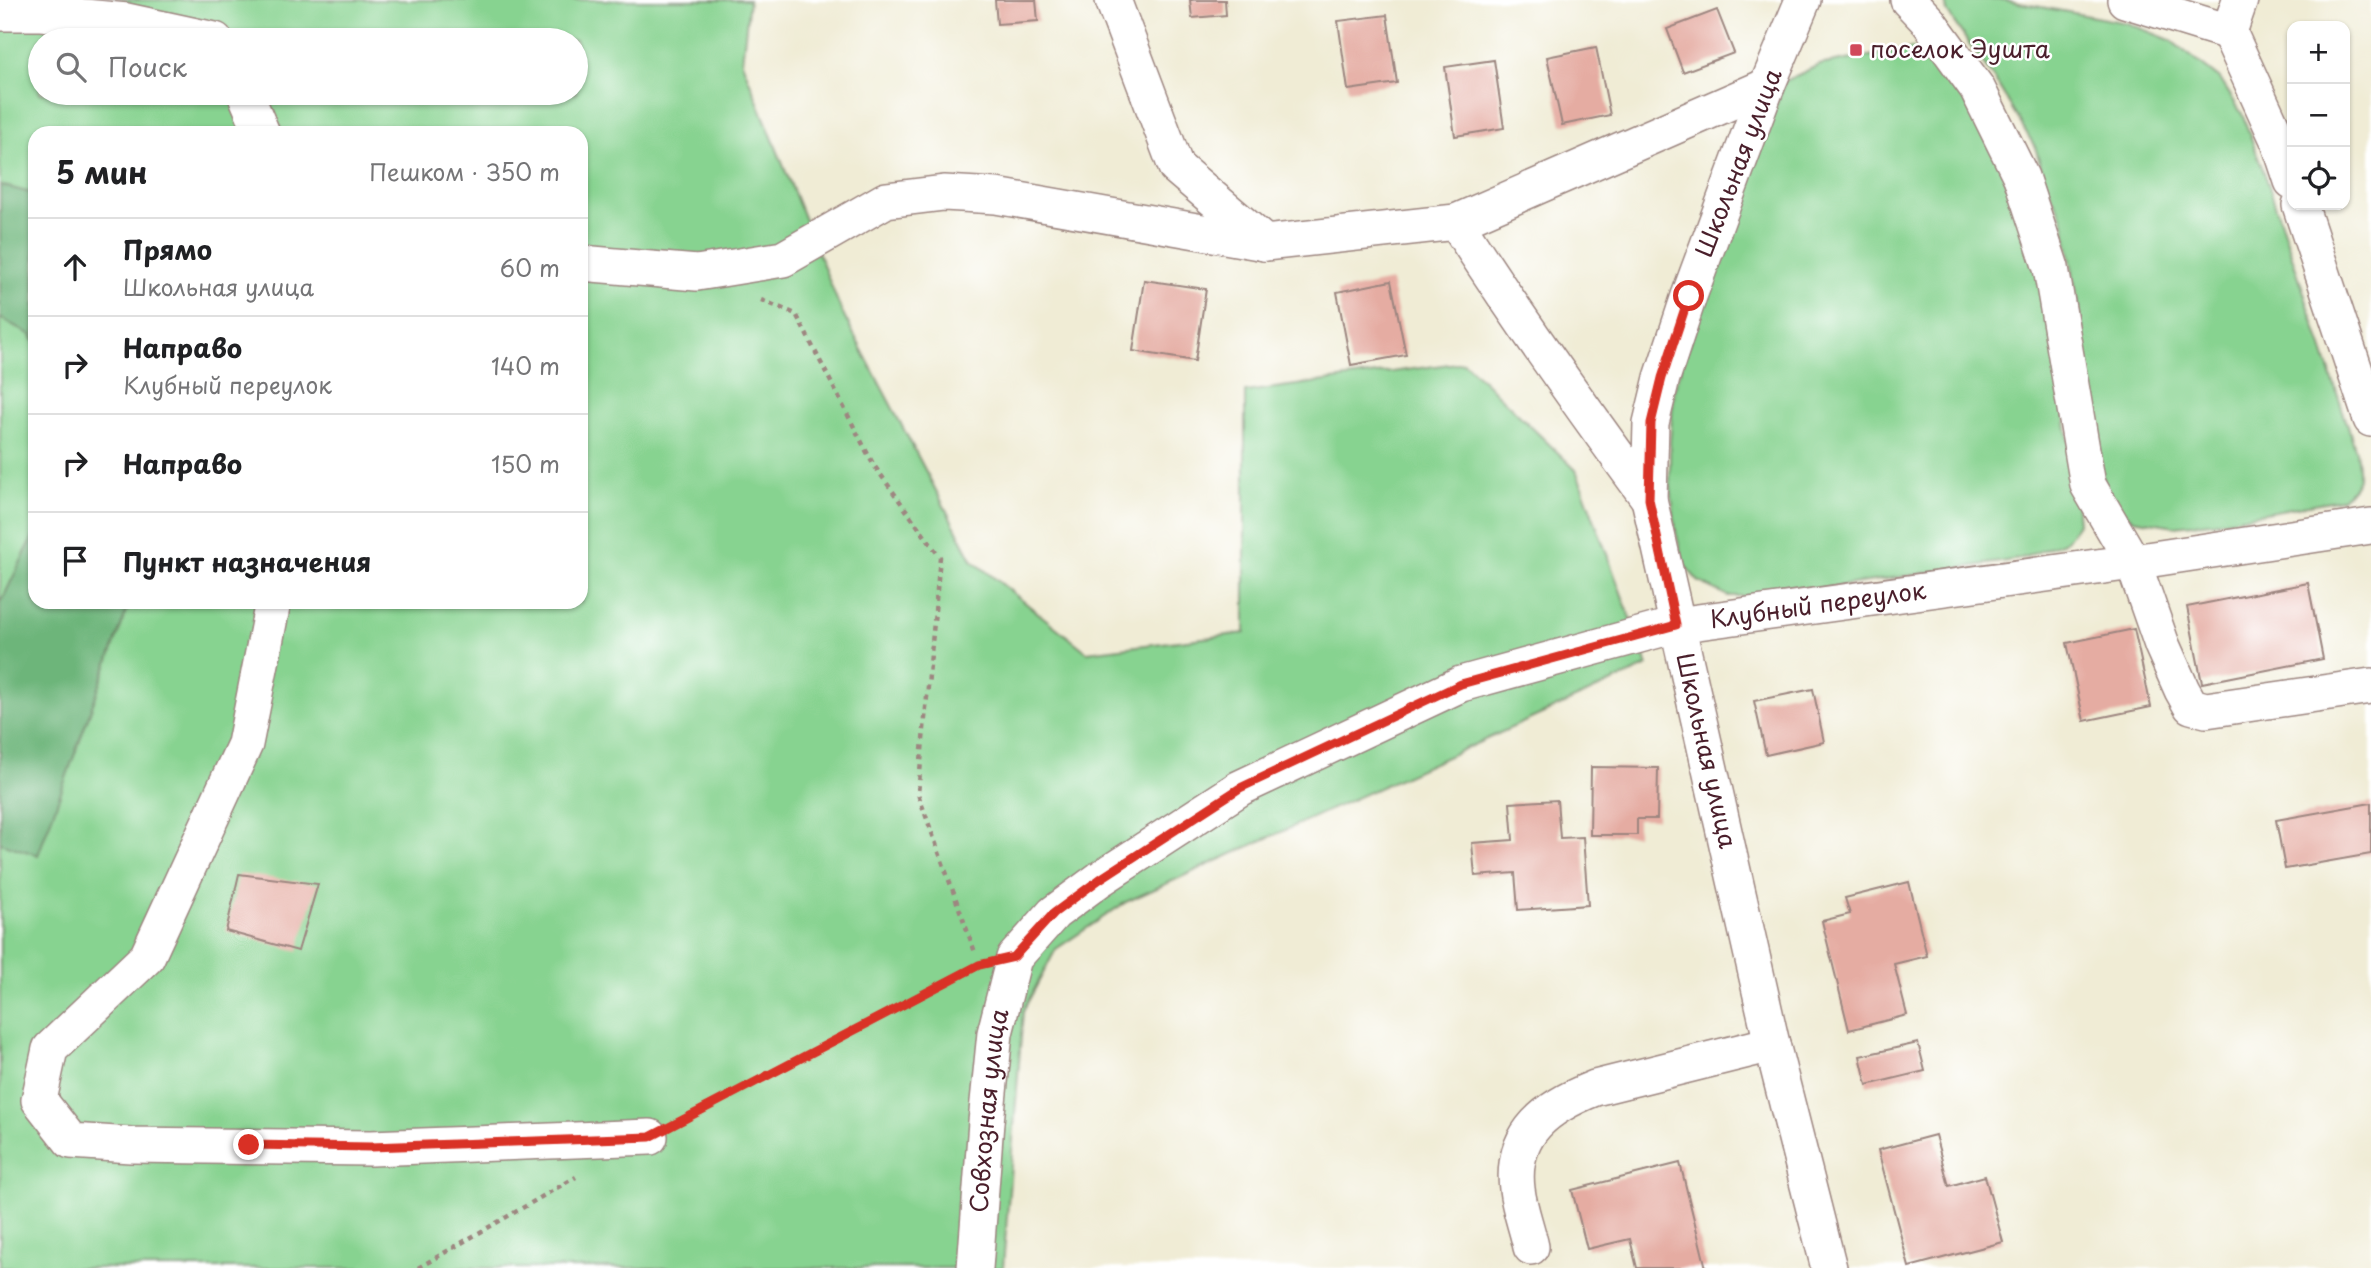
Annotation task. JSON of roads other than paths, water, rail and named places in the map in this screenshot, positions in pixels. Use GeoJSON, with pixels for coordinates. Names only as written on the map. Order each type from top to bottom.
{"type":"FeatureCollection","features":[{"type":"Feature","properties":{"kind":"street"},"geometry":{"type":"LineString","coordinates":[[1113,0],[1176,167],[1265,243]]}},
{"type":"Feature","properties":{"kind":"street","name":"Школьная улица"},"geometry":{"type":"LineString","coordinates":[[1803,0],[1767,86],[1689,296],[1662,378],[1651,423],[1649,499],[1772,1044],[1829,1268]]}},
{"type":"Feature","properties":{"kind":"street"},"geometry":{"type":"LineString","coordinates":[[1908,0],[1960,61],[1977,88],[2021,177],[2051,268],[2088,485],[2133,562],[2162,645],[2191,706],[2206,710],[2371,686]]}},
{"type":"Feature","properties":{"kind":"street"},"geometry":{"type":"LineString","coordinates":[[2125,0],[2229,32]]}},
{"type":"Feature","properties":{"kind":"street"},"geometry":{"type":"LineString","coordinates":[[2240,0],[2229,32],[2279,142],[2287,166]]}},
{"type":"Feature","properties":{"kind":"street"},"geometry":{"type":"LineString","coordinates":[[0,13],[41,13],[127,21],[159,28]]}},
{"type":"Feature","properties":{"kind":"street"},"geometry":{"type":"LineString","coordinates":[[588,264],[697,273],[783,258],[886,200],[944,192],[996,196],[1265,243],[1456,222],[1767,86]]}},
{"type":"Feature","properties":{"kind":"street"},"geometry":{"type":"LineString","coordinates":[[250,105],[259,126]]}},
{"type":"Feature","properties":{"kind":"street"},"geometry":{"type":"LineString","coordinates":[[2302,210],[2371,419]]}},
{"type":"Feature","properties":{"kind":"street"},"geometry":{"type":"LineString","coordinates":[[1456,222],[1511,307],[1649,499]]}},
{"type":"Feature","properties":{"kind":"street","name":"Клубный переулок"},"geometry":{"type":"LineString","coordinates":[[1014,957],[1054,913],[1100,879],[1240,788],[1461,684],[1676,625],[2371,526]]}},
{"type":"Feature","properties":{"kind":"street"},"geometry":{"type":"LineString","coordinates":[[272,609],[245,744],[147,957],[50,1049],[39,1101],[71,1141],[131,1145],[371,1147],[650,1137]]}},
{"type":"Feature","properties":{"kind":"street","name":"Совхозная улица"},"geometry":{"type":"LineString","coordinates":[[975,1268],[995,1033],[1014,957]]}},
{"type":"Feature","properties":{"kind":"street"},"geometry":{"type":"LineString","coordinates":[[1531,1247],[1517,1188],[1518,1162],[1524,1141],[1545,1113],[1571,1097],[1595,1088],[1772,1044]]}},
{"type":"Feature","properties":{"kind":"place","name":"поселок Эушта"},"geometry":{"type":"Point","coordinates":[1856,50]}}]}
